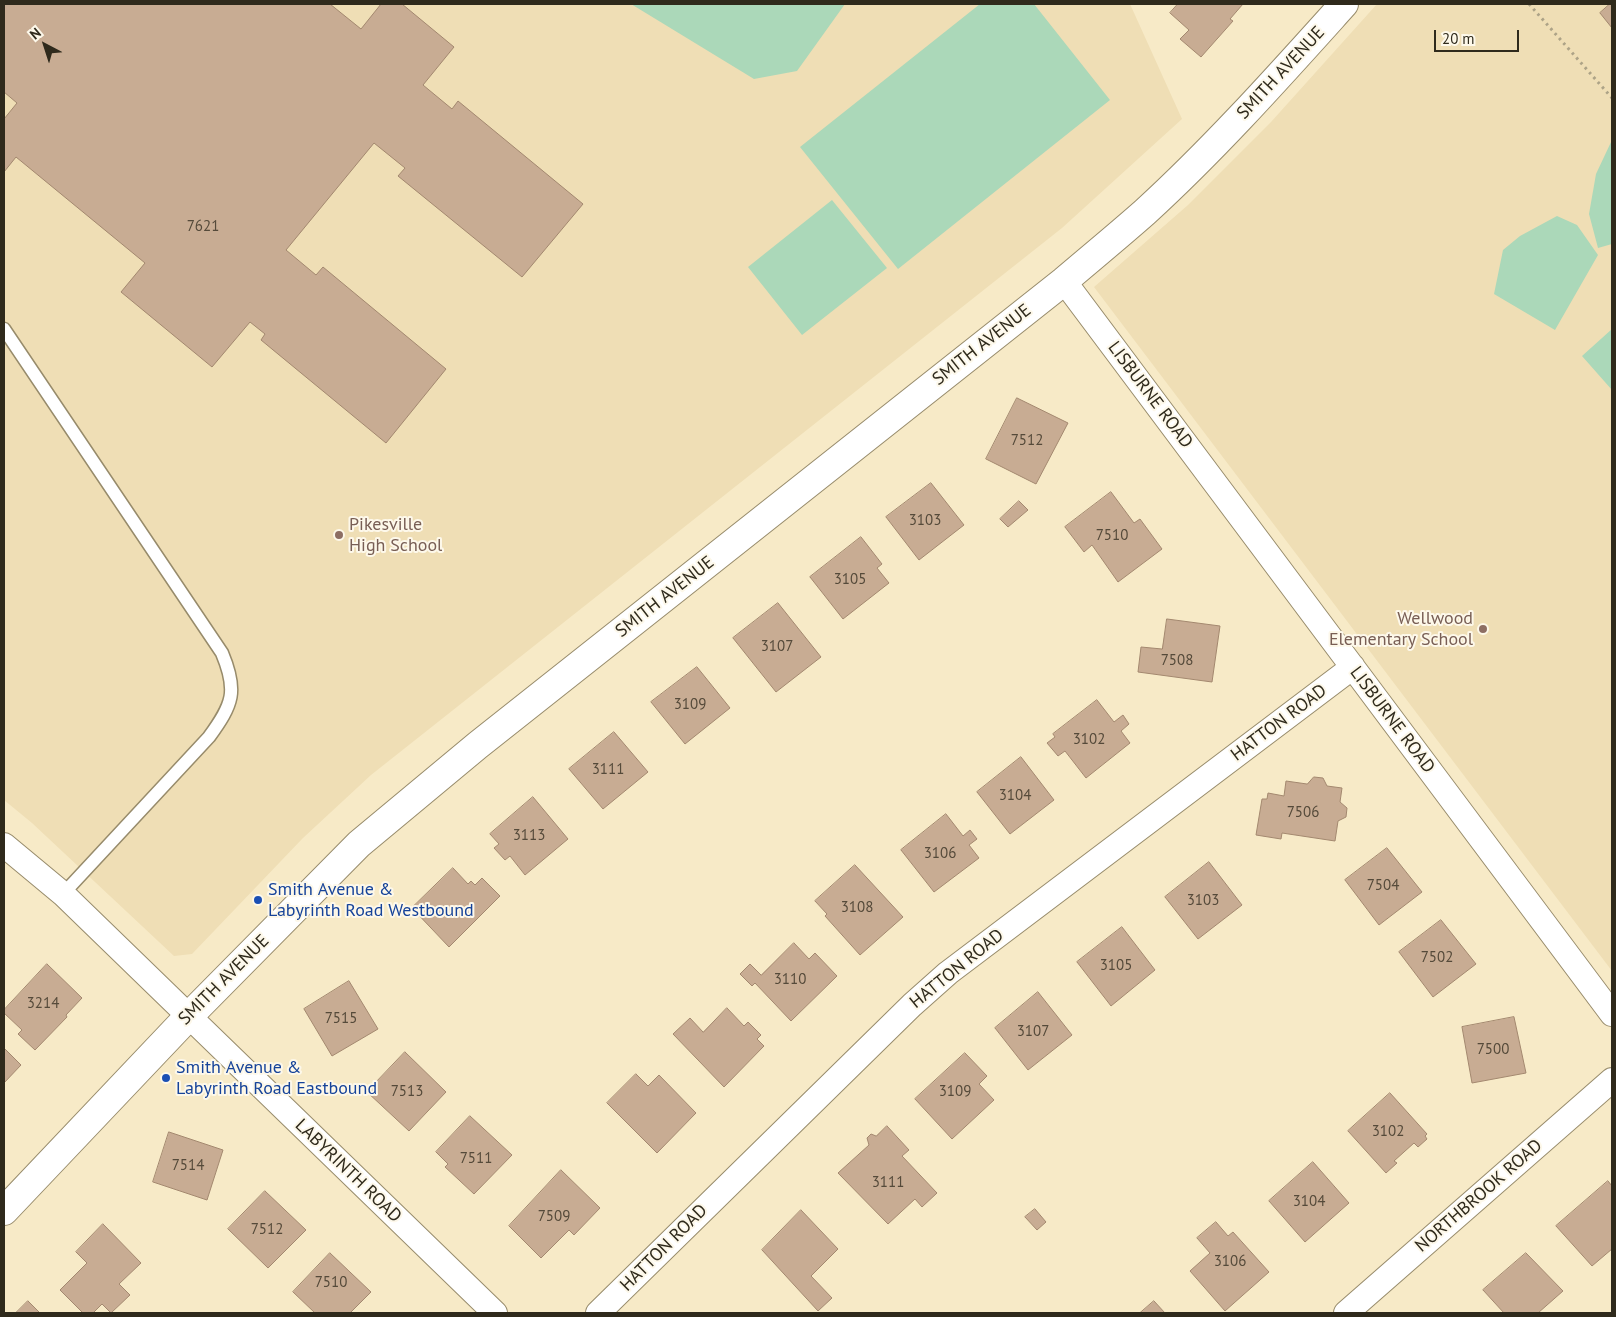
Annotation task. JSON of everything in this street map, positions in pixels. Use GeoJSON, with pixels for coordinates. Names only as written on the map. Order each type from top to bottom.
{"type":"FeatureCollection","features":[{"type":"Feature","properties":{"kind":"main road","name":"SMITH AVENUE"},"geometry":{"type":"LineString","coordinates":[[4,1211],[189,1016],[359,844],[410,799],[1064,281],[1145,212],[1260,98],[1344,4]]}},
{"type":"Feature","properties":{"kind":"street","name":"LISBURNE ROAD"},"geometry":{"type":"LineString","coordinates":[[1064,281],[1612,1014]]}},
{"type":"Feature","properties":{"kind":"street","name":"HATTON ROAD"},"geometry":{"type":"LineString","coordinates":[[598,1313],[919,998],[956,967],[1353,667]]}},
{"type":"Feature","properties":{"kind":"street","name":"LABYRINTH ROAD"},"geometry":{"type":"LineString","coordinates":[[4,845],[63,894],[495,1313]]}},
{"type":"Feature","properties":{"kind":"street","name":"NORTHBROOK ROAD"},"geometry":{"type":"LineString","coordinates":[[1346,1313],[1612,1080]]}},
{"type":"Feature","properties":{"kind":"lane"},"geometry":{"type":"LineString","coordinates":[[4,328],[222,653],[231,676],[231,697],[223,718],[209,737],[63,894]]}},
{"type":"Feature","properties":{"kind":"path"},"geometry":{"type":"LineString","coordinates":[[1529,4],[1612,98]]}},
{"type":"Feature","properties":{"kind":"shaded area","name":"Pikesville High School"},"geometry":{"type":"Polygon","coordinates":[[[4,4],[1130,4],[1182,119],[1062,228],[371,775],[303,838],[192,954],[174,956],[32,823],[4,800],[4,4]]]}},
{"type":"Feature","properties":{"kind":"shaded area","name":"Wellwood Elementary School"},"geometry":{"type":"Polygon","coordinates":[[[1377,4],[1612,4],[1612,971],[1094,287],[1188,205],[1271,122],[1377,4]]]}},
{"type":"Feature","properties":{"kind":"green space"},"geometry":{"type":"Polygon","coordinates":[[[631,4],[845,4],[797,71],[754,79],[631,4]]]}},
{"type":"Feature","properties":{"kind":"green space"},"geometry":{"type":"Polygon","coordinates":[[[980,4],[1034,4],[1110,100],[898,269],[800,147],[980,4]]]}},
{"type":"Feature","properties":{"kind":"green space"},"geometry":{"type":"Polygon","coordinates":[[[1612,140],[1612,244],[1598,248],[1589,214],[1596,174],[1612,140]]]}},
{"type":"Feature","properties":{"kind":"green space"},"geometry":{"type":"Polygon","coordinates":[[[832,200],[887,268],[802,335],[748,267],[832,200]]]}},
{"type":"Feature","properties":{"kind":"green space"},"geometry":{"type":"Polygon","coordinates":[[[1557,216],[1577,225],[1598,255],[1555,330],[1494,294],[1503,250],[1520,236],[1557,216]]]}},
{"type":"Feature","properties":{"kind":"green space"},"geometry":{"type":"Polygon","coordinates":[[[1612,329],[1612,390],[1582,356],[1612,329]]]}},
{"type":"Feature","properties":{"kind":"building"},"geometry":{"type":"Polygon","coordinates":[[[4,4],[330,4],[361,29],[381,4],[402,4],[454,47],[423,85],[452,109],[458,101],[583,204],[522,277],[398,176],[405,168],[374,143],[286,250],[316,275],[323,267],[446,369],[386,443],[261,340],[265,334],[250,322],[212,367],[121,292],[145,263],[16,157],[4,172],[4,119],[17,103],[4,92],[4,4]]]}},
{"type":"Feature","properties":{"kind":"building"},"geometry":{"type":"Polygon","coordinates":[[[1178,4],[1243,4],[1230,19],[1233,21],[1201,57],[1180,39],[1189,30],[1170,13],[1178,4]]]}},
{"type":"Feature","properties":{"kind":"building"},"geometry":{"type":"Polygon","coordinates":[[[1612,4],[1612,28],[1600,13],[1612,4]]]}},
{"type":"Feature","properties":{"kind":"building"},"geometry":{"type":"Polygon","coordinates":[[[1017,398],[1068,423],[1036,484],[986,459],[1017,398]]]}},
{"type":"Feature","properties":{"kind":"building"},"geometry":{"type":"Polygon","coordinates":[[[931,483],[964,525],[919,560],[886,517],[931,483]]]}},
{"type":"Feature","properties":{"kind":"building"},"geometry":{"type":"Polygon","coordinates":[[[1111,492],[1134,523],[1140,519],[1162,549],[1118,582],[1092,545],[1084,552],[1065,527],[1111,492]]]}},
{"type":"Feature","properties":{"kind":"building"},"geometry":{"type":"Polygon","coordinates":[[[1019,501],[1028,510],[1008,527],[1000,519],[1019,501]]]}},
{"type":"Feature","properties":{"kind":"building"},"geometry":{"type":"Polygon","coordinates":[[[861,537],[882,564],[877,568],[889,583],[843,619],[810,577],[861,537]]]}},
{"type":"Feature","properties":{"kind":"building"},"geometry":{"type":"Polygon","coordinates":[[[778,603],[821,657],[776,692],[733,638],[778,603]]]}},
{"type":"Feature","properties":{"kind":"building"},"geometry":{"type":"Polygon","coordinates":[[[1167,619],[1220,626],[1212,682],[1138,672],[1141,647],[1162,649],[1167,619]]]}},
{"type":"Feature","properties":{"kind":"building"},"geometry":{"type":"Polygon","coordinates":[[[697,667],[730,708],[685,744],[651,702],[697,667]]]}},
{"type":"Feature","properties":{"kind":"building"},"geometry":{"type":"Polygon","coordinates":[[[1097,700],[1114,722],[1123,715],[1129,724],[1121,731],[1130,743],[1086,778],[1065,751],[1058,756],[1047,743],[1055,737],[1053,734],[1097,700]]]}},
{"type":"Feature","properties":{"kind":"building"},"geometry":{"type":"Polygon","coordinates":[[[614,732],[648,772],[603,809],[569,769],[614,732]]]}},
{"type":"Feature","properties":{"kind":"building"},"geometry":{"type":"Polygon","coordinates":[[[1021,757],[1054,800],[1010,834],[977,792],[1021,757]]]}},
{"type":"Feature","properties":{"kind":"building"},"geometry":{"type":"Polygon","coordinates":[[[1314,777],[1323,778],[1327,786],[1342,788],[1340,802],[1347,808],[1346,817],[1338,821],[1335,841],[1282,833],[1281,839],[1256,835],[1262,799],[1267,799],[1268,793],[1284,796],[1286,781],[1307,784],[1314,777]]]}},
{"type":"Feature","properties":{"kind":"building"},"geometry":{"type":"Polygon","coordinates":[[[533,797],[568,839],[525,875],[510,856],[505,860],[494,848],[499,844],[490,834],[533,797]]]}},
{"type":"Feature","properties":{"kind":"building"},"geometry":{"type":"Polygon","coordinates":[[[946,814],[963,836],[970,830],[977,839],[969,845],[979,858],[934,892],[901,850],[946,814]]]}},
{"type":"Feature","properties":{"kind":"building"},"geometry":{"type":"Polygon","coordinates":[[[1387,848],[1422,892],[1379,925],[1345,880],[1387,848]]]}},
{"type":"Feature","properties":{"kind":"building"},"geometry":{"type":"Polygon","coordinates":[[[1209,862],[1242,905],[1198,939],[1165,897],[1209,862]]]}},
{"type":"Feature","properties":{"kind":"building"},"geometry":{"type":"Polygon","coordinates":[[[855,865],[903,917],[860,955],[825,916],[827,914],[815,901],[855,865]]]}},
{"type":"Feature","properties":{"kind":"building"},"geometry":{"type":"Polygon","coordinates":[[[453,868],[468,884],[471,881],[475,885],[482,878],[500,896],[449,947],[412,908],[453,868]]]}},
{"type":"Feature","properties":{"kind":"building"},"geometry":{"type":"Polygon","coordinates":[[[1441,920],[1476,964],[1433,997],[1399,952],[1441,920]]]}},
{"type":"Feature","properties":{"kind":"building"},"geometry":{"type":"Polygon","coordinates":[[[1122,927],[1155,970],[1111,1006],[1077,962],[1122,927]]]}},
{"type":"Feature","properties":{"kind":"building"},"geometry":{"type":"Polygon","coordinates":[[[794,943],[809,959],[815,953],[837,976],[791,1021],[755,983],[752,986],[740,974],[750,964],[761,975],[794,943]]]}},
{"type":"Feature","properties":{"kind":"building"},"geometry":{"type":"Polygon","coordinates":[[[47,964],[82,998],[66,1015],[67,1017],[35,1050],[18,1034],[22,1030],[4,1013],[4,1010],[47,964]]]}},
{"type":"Feature","properties":{"kind":"building"},"geometry":{"type":"Polygon","coordinates":[[[349,981],[378,1029],[332,1056],[304,1009],[349,981]]]}},
{"type":"Feature","properties":{"kind":"building"},"geometry":{"type":"Polygon","coordinates":[[[1038,992],[1072,1035],[1028,1070],[995,1028],[1038,992]]]}},
{"type":"Feature","properties":{"kind":"building"},"geometry":{"type":"Polygon","coordinates":[[[727,1008],[744,1026],[748,1022],[761,1035],[757,1039],[764,1046],[724,1087],[673,1034],[690,1018],[703,1032],[727,1008]]]}},
{"type":"Feature","properties":{"kind":"building"},"geometry":{"type":"Polygon","coordinates":[[[1514,1017],[1526,1073],[1472,1083],[1462,1027],[1514,1017]]]}},
{"type":"Feature","properties":{"kind":"building"},"geometry":{"type":"Polygon","coordinates":[[[4,1048],[21,1065],[4,1083],[4,1048]]]}},
{"type":"Feature","properties":{"kind":"building"},"geometry":{"type":"Polygon","coordinates":[[[405,1052],[446,1092],[409,1131],[367,1092],[405,1052]]]}},
{"type":"Feature","properties":{"kind":"building"},"geometry":{"type":"Polygon","coordinates":[[[965,1053],[987,1076],[979,1084],[994,1100],[952,1139],[915,1099],[965,1053]]]}},
{"type":"Feature","properties":{"kind":"building"},"geometry":{"type":"Polygon","coordinates":[[[636,1074],[648,1086],[659,1075],[696,1113],[657,1153],[607,1103],[636,1074]]]}},
{"type":"Feature","properties":{"kind":"building"},"geometry":{"type":"Polygon","coordinates":[[[1390,1093],[1427,1134],[1425,1136],[1427,1139],[1418,1147],[1414,1143],[1394,1161],[1397,1163],[1386,1173],[1348,1131],[1390,1093]]]}},
{"type":"Feature","properties":{"kind":"building"},"geometry":{"type":"Polygon","coordinates":[[[470,1116],[512,1155],[474,1194],[445,1167],[448,1164],[436,1152],[470,1116]]]}},
{"type":"Feature","properties":{"kind":"building"},"geometry":{"type":"Polygon","coordinates":[[[887,1126],[909,1150],[902,1156],[937,1193],[922,1207],[915,1199],[888,1224],[838,1173],[869,1145],[867,1138],[871,1134],[876,1136],[887,1126]]]}},
{"type":"Feature","properties":{"kind":"building"},"geometry":{"type":"Polygon","coordinates":[[[169,1132],[223,1150],[207,1200],[153,1182],[169,1132]]]}},
{"type":"Feature","properties":{"kind":"building"},"geometry":{"type":"Polygon","coordinates":[[[1313,1162],[1349,1203],[1305,1242],[1269,1201],[1313,1162]]]}},
{"type":"Feature","properties":{"kind":"building"},"geometry":{"type":"Polygon","coordinates":[[[561,1170],[600,1208],[574,1235],[569,1230],[541,1258],[509,1226],[561,1170]]]}},
{"type":"Feature","properties":{"kind":"building"},"geometry":{"type":"Polygon","coordinates":[[[1608,1181],[1612,1186],[1612,1249],[1592,1266],[1556,1226],[1608,1181]]]}},
{"type":"Feature","properties":{"kind":"building"},"geometry":{"type":"Polygon","coordinates":[[[265,1191],[306,1230],[268,1268],[228,1229],[265,1191]]]}},
{"type":"Feature","properties":{"kind":"building"},"geometry":{"type":"Polygon","coordinates":[[[1035,1209],[1046,1222],[1037,1230],[1025,1217],[1035,1209]]]}},
{"type":"Feature","properties":{"kind":"building"},"geometry":{"type":"Polygon","coordinates":[[[801,1210],[838,1249],[811,1276],[832,1298],[818,1311],[762,1250],[801,1210]]]}},
{"type":"Feature","properties":{"kind":"building"},"geometry":{"type":"Polygon","coordinates":[[[1216,1222],[1228,1236],[1233,1232],[1269,1272],[1225,1311],[1190,1271],[1210,1253],[1197,1238],[1216,1222]]]}},
{"type":"Feature","properties":{"kind":"building"},"geometry":{"type":"Polygon","coordinates":[[[103,1224],[141,1263],[119,1284],[130,1295],[111,1313],[102,1304],[93,1313],[83,1313],[60,1290],[87,1263],[76,1252],[103,1224]]]}},
{"type":"Feature","properties":{"kind":"building"},"geometry":{"type":"Polygon","coordinates":[[[330,1253],[371,1292],[350,1313],[315,1313],[293,1292],[330,1253]]]}},
{"type":"Feature","properties":{"kind":"building"},"geometry":{"type":"Polygon","coordinates":[[[1526,1253],[1563,1291],[1538,1313],[1504,1313],[1483,1290],[1526,1253]]]}},
{"type":"Feature","properties":{"kind":"building"},"geometry":{"type":"Polygon","coordinates":[[[28,1301],[40,1313],[17,1312],[28,1301]]]}},
{"type":"Feature","properties":{"kind":"building"},"geometry":{"type":"Polygon","coordinates":[[[1154,1301],[1165,1313],[1140,1313],[1154,1301]]]}},
{"type":"Feature","properties":{"kind":"place","name":"Pikesville High School"},"geometry":{"type":"Point","coordinates":[339,535]}},
{"type":"Feature","properties":{"kind":"place","name":"Wellwood Elementary School"},"geometry":{"type":"Point","coordinates":[1483,629]}},
{"type":"Feature","properties":{"kind":"place","name":"Smith Avenue & Labyrinth Road Westbound"},"geometry":{"type":"Point","coordinates":[258,900]}},
{"type":"Feature","properties":{"kind":"place","name":"Smith Avenue & Labyrinth Road Eastbound"},"geometry":{"type":"Point","coordinates":[166,1078]}}]}
